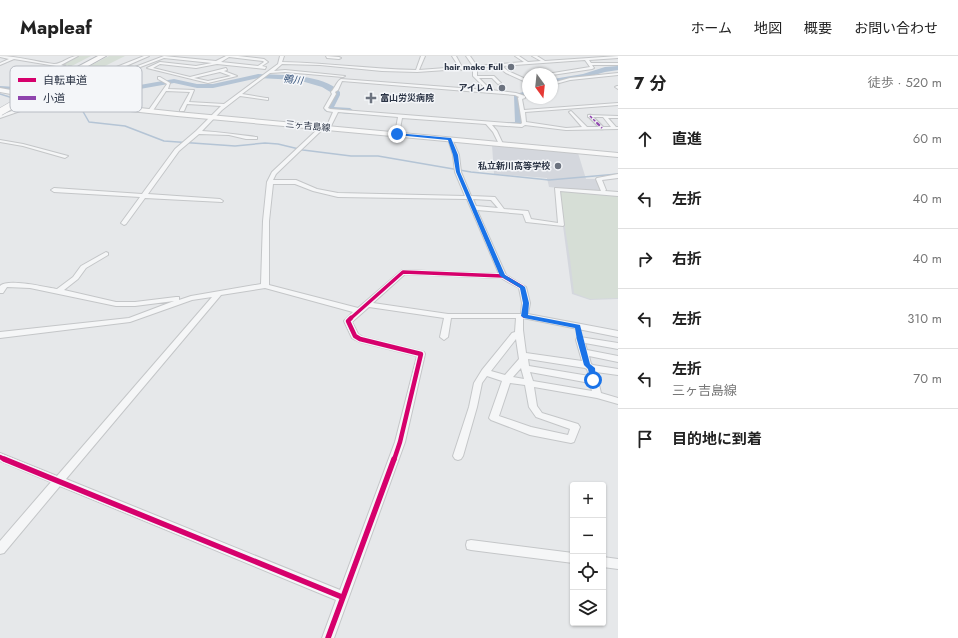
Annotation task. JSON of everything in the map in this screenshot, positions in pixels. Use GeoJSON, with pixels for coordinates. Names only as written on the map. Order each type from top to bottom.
{"type":"FeatureCollection","features":[{"type":"Feature","properties":{"kind":"highway"},"geometry":{"type":"LineString","coordinates":[[77,66],[96,56]]}},
{"type":"Feature","properties":{"kind":"highway"},"geometry":{"type":"LineString","coordinates":[[82,66],[103,56]]}},
{"type":"Feature","properties":{"kind":"highway"},"geometry":{"type":"LineString","coordinates":[[0,107],[10,102]]}},
{"type":"Feature","properties":{"kind":"highway"},"geometry":{"type":"LineString","coordinates":[[0,112],[10,105]]}},
{"type":"Feature","properties":{"kind":"main road","name":"三ヶ吉島線"},"geometry":{"type":"LineString","coordinates":[[0,90],[10,92]]}},
{"type":"Feature","properties":{"kind":"main road","name":"三ヶ吉島線"},"geometry":{"type":"LineString","coordinates":[[142,110],[212,118],[618,155]]}},
{"type":"Feature","properties":{"kind":"street"},"geometry":{"type":"LineString","coordinates":[[0,56],[59,66],[76,56]]}},
{"type":"Feature","properties":{"kind":"street"},"geometry":{"type":"LineString","coordinates":[[0,64],[21,56]]}},
{"type":"Feature","properties":{"kind":"street"},"geometry":{"type":"LineString","coordinates":[[124,66],[137,59],[147,56]]}},
{"type":"Feature","properties":{"kind":"street"},"geometry":{"type":"LineString","coordinates":[[155,56],[180,59],[199,56]]}},
{"type":"Feature","properties":{"kind":"street"},"geometry":{"type":"LineString","coordinates":[[171,74],[218,63],[229,56],[264,58],[266,62],[259,67]]}},
{"type":"Feature","properties":{"kind":"street"},"geometry":{"type":"LineString","coordinates":[[124,223],[177,150],[198,132],[225,105],[281,63],[282,56]]}},
{"type":"Feature","properties":{"kind":"street"},"geometry":{"type":"LineString","coordinates":[[454,56],[462,69]]}},
{"type":"Feature","properties":{"kind":"street"},"geometry":{"type":"LineString","coordinates":[[468,56],[473,61],[476,77],[492,92]]}},
{"type":"Feature","properties":{"kind":"street"},"geometry":{"type":"LineString","coordinates":[[517,56],[530,64]]}},
{"type":"Feature","properties":{"kind":"street"},"geometry":{"type":"LineString","coordinates":[[534,56],[545,62]]}},
{"type":"Feature","properties":{"kind":"street"},"geometry":{"type":"LineString","coordinates":[[140,66],[164,57]]}},
{"type":"Feature","properties":{"kind":"street"},"geometry":{"type":"LineString","coordinates":[[326,57],[340,57]]}},
{"type":"Feature","properties":{"kind":"street"},"geometry":{"type":"LineString","coordinates":[[333,65],[340,57]]}},
{"type":"Feature","properties":{"kind":"street"},"geometry":{"type":"LineString","coordinates":[[416,71],[422,57]]}},
{"type":"Feature","properties":{"kind":"street"},"geometry":{"type":"LineString","coordinates":[[414,58],[422,57]]}},
{"type":"Feature","properties":{"kind":"street"},"geometry":{"type":"LineString","coordinates":[[174,58],[149,68],[208,82],[235,76],[221,71]]}},
{"type":"Feature","properties":{"kind":"street"},"geometry":{"type":"LineString","coordinates":[[187,58],[274,69]]}},
{"type":"Feature","properties":{"kind":"street"},"geometry":{"type":"LineString","coordinates":[[281,63],[416,71],[474,68],[498,64],[530,64],[617,58]]}},
{"type":"Feature","properties":{"kind":"street"},"geometry":{"type":"LineString","coordinates":[[558,73],[592,68],[586,59]]}},
{"type":"Feature","properties":{"kind":"street"},"geometry":{"type":"LineString","coordinates":[[160,63],[198,68]]}},
{"type":"Feature","properties":{"kind":"street"},"geometry":{"type":"LineString","coordinates":[[498,64],[512,75],[522,79]]}},
{"type":"Feature","properties":{"kind":"street"},"geometry":{"type":"LineString","coordinates":[[590,64],[618,64]]}},
{"type":"Feature","properties":{"kind":"street"},"geometry":{"type":"LineString","coordinates":[[190,78],[240,65]]}},
{"type":"Feature","properties":{"kind":"street"},"geometry":{"type":"LineString","coordinates":[[348,67],[336,90],[333,92],[334,94],[326,108],[329,110],[518,127],[522,126],[524,123],[566,129],[617,128]]}},
{"type":"Feature","properties":{"kind":"street"},"geometry":{"type":"LineString","coordinates":[[269,72],[285,72],[516,94],[522,97]]}},
{"type":"Feature","properties":{"kind":"street"},"geometry":{"type":"LineString","coordinates":[[558,82],[570,79],[618,74]]}},
{"type":"Feature","properties":{"kind":"street"},"geometry":{"type":"LineString","coordinates":[[476,77],[493,77],[499,83]]}},
{"type":"Feature","properties":{"kind":"street"},"geometry":{"type":"LineString","coordinates":[[150,111],[169,84],[159,78]]}},
{"type":"Feature","properties":{"kind":"street"},"geometry":{"type":"LineString","coordinates":[[164,90],[193,91],[182,110]]}},
{"type":"Feature","properties":{"kind":"street"},"geometry":{"type":"LineString","coordinates":[[239,95],[266,99]]}},
{"type":"Feature","properties":{"kind":"street"},"geometry":{"type":"LineString","coordinates":[[522,97],[520,98],[524,123]]}},
{"type":"Feature","properties":{"kind":"street"},"geometry":{"type":"LineString","coordinates":[[186,103],[225,105]]}},
{"type":"Feature","properties":{"kind":"street"},"geometry":{"type":"LineString","coordinates":[[522,111],[618,104]]}},
{"type":"Feature","properties":{"kind":"street"},"geometry":{"type":"LineString","coordinates":[[265,286],[266,221],[270,182],[274,173],[282,165],[326,128],[336,111]]}},
{"type":"Feature","properties":{"kind":"street"},"geometry":{"type":"LineString","coordinates":[[0,117],[13,112]]}},
{"type":"Feature","properties":{"kind":"street"},"geometry":{"type":"LineString","coordinates":[[571,112],[586,129]]}},
{"type":"Feature","properties":{"kind":"street"},"geometry":{"type":"LineString","coordinates":[[590,116],[602,128]]}},
{"type":"Feature","properties":{"kind":"street"},"geometry":{"type":"LineString","coordinates":[[590,116],[618,117]]}},
{"type":"Feature","properties":{"kind":"street"},"geometry":{"type":"LineString","coordinates":[[604,116],[617,128]]}},
{"type":"Feature","properties":{"kind":"street"},"geometry":{"type":"LineString","coordinates":[[397,134],[400,117]]}},
{"type":"Feature","properties":{"kind":"street"},"geometry":{"type":"LineString","coordinates":[[488,124],[495,131],[501,144]]}},
{"type":"Feature","properties":{"kind":"street"},"geometry":{"type":"LineString","coordinates":[[198,132],[229,134],[246,138],[255,138]]}},
{"type":"Feature","properties":{"kind":"street"},"geometry":{"type":"LineString","coordinates":[[450,139],[456,155],[458,172],[503,276]]}},
{"type":"Feature","properties":{"kind":"street"},"geometry":{"type":"LineString","coordinates":[[0,141],[23,145],[65,156]]}},
{"type":"Feature","properties":{"kind":"street"},"geometry":{"type":"LineString","coordinates":[[598,174],[604,178]]}},
{"type":"Feature","properties":{"kind":"street"},"geometry":{"type":"LineString","coordinates":[[602,190],[599,179],[618,176]]}},
{"type":"Feature","properties":{"kind":"street"},"geometry":{"type":"LineString","coordinates":[[270,182],[296,182],[314,190],[338,195],[469,199],[493,198],[503,211]]}},
{"type":"Feature","properties":{"kind":"street"},"geometry":{"type":"LineString","coordinates":[[474,208],[526,212],[528,221],[561,224],[557,189],[618,194]]}},
{"type":"Feature","properties":{"kind":"street"},"geometry":{"type":"LineString","coordinates":[[54,190],[220,201]]}},
{"type":"Feature","properties":{"kind":"street"},"geometry":{"type":"LineString","coordinates":[[58,291],[76,278],[83,267],[106,254]]}},
{"type":"Feature","properties":{"kind":"street"},"geometry":{"type":"LineString","coordinates":[[328,638],[400,442],[421,354],[360,339],[355,336],[348,321],[403,272],[503,276],[522,287],[526,303],[522,317],[519,321],[523,357],[533,407],[539,415],[575,427],[570,439],[530,431],[494,418],[507,379],[523,357]]}},
{"type":"Feature","properties":{"kind":"street"},"geometry":{"type":"LineString","coordinates":[[0,291],[5,285],[30,286],[116,304],[135,304],[191,298],[265,286],[358,311]]}},
{"type":"Feature","properties":{"kind":"street"},"geometry":{"type":"LineString","coordinates":[[0,549],[219,293]]}},
{"type":"Feature","properties":{"kind":"street"},"geometry":{"type":"LineString","coordinates":[[0,334],[130,320],[191,298]]}},
{"type":"Feature","properties":{"kind":"street"},"geometry":{"type":"LineString","coordinates":[[367,304],[448,316],[522,317],[618,334]]}},
{"type":"Feature","properties":{"kind":"street"},"geometry":{"type":"LineString","coordinates":[[444,337],[448,316]]}},
{"type":"Feature","properties":{"kind":"street"},"geometry":{"type":"LineString","coordinates":[[578,326],[580,340],[597,395]]}},
{"type":"Feature","properties":{"kind":"street"},"geometry":{"type":"LineString","coordinates":[[458,456],[473,407],[478,383],[515,335],[520,333]]}},
{"type":"Feature","properties":{"kind":"street"},"geometry":{"type":"LineString","coordinates":[[580,340],[618,346]]}},
{"type":"Feature","properties":{"kind":"street"},"geometry":{"type":"LineString","coordinates":[[584,352],[618,358]]}},
{"type":"Feature","properties":{"kind":"street"},"geometry":{"type":"LineString","coordinates":[[523,357],[589,366],[618,372]]}},
{"type":"Feature","properties":{"kind":"street"},"geometry":{"type":"LineString","coordinates":[[526,368],[593,380]]}},
{"type":"Feature","properties":{"kind":"street"},"geometry":{"type":"LineString","coordinates":[[485,372],[507,379],[618,400]]}},
{"type":"Feature","properties":{"kind":"street"},"geometry":{"type":"LineString","coordinates":[[0,457],[342,597]]}},
{"type":"Feature","properties":{"kind":"street"},"geometry":{"type":"LineString","coordinates":[[471,545],[570,558]]}},
{"type":"Feature","properties":{"kind":"street"},"geometry":{"type":"LineString","coordinates":[[606,562],[618,564]]}},
{"type":"Feature","properties":{"kind":"shaded area"},"geometry":{"type":"Polygon","coordinates":[[[79,56],[91,56],[72,66],[59,65],[79,56]]]}},
{"type":"Feature","properties":{"kind":"shaded area"},"geometry":{"type":"Polygon","coordinates":[[[109,56],[125,56],[105,66],[89,66],[109,56]]]}},
{"type":"Feature","properties":{"kind":"shaded area"},"geometry":{"type":"Polygon","coordinates":[[[492,145],[578,153],[586,179],[597,179],[603,194],[618,195],[618,299],[590,300],[572,294],[558,188],[549,187],[547,178],[494,174],[492,145]]]}},
{"type":"Feature","properties":{"kind":"shaded area"},"geometry":{"type":"Polygon","coordinates":[[[559,190],[618,195],[618,298],[590,299],[574,293],[559,190]]]}},
{"type":"Feature","properties":{"kind":"waterway","name":"鴨川"},"geometry":{"type":"LineString","coordinates":[[558,80],[584,76],[605,69],[618,68]]}},
{"type":"Feature","properties":{"kind":"waterway","name":"鴨川"},"geometry":{"type":"LineString","coordinates":[[142,87],[174,81],[197,86],[213,86],[258,76],[298,78],[325,85],[336,92],[336,95],[328,109],[350,111]]}},
{"type":"Feature","properties":{"kind":"waterway","name":"鴨川"},"geometry":{"type":"LineString","coordinates":[[0,88],[10,89]]}},
{"type":"Feature","properties":{"kind":"waterway"},"geometry":{"type":"LineString","coordinates":[[0,94],[10,97]]}},
{"type":"Feature","properties":{"kind":"waterway","name":"鴨川"},"geometry":{"type":"LineString","coordinates":[[500,124],[520,125],[517,99],[518,96],[522,95]]}},
{"type":"Feature","properties":{"kind":"waterway"},"geometry":{"type":"LineString","coordinates":[[83,112],[89,122],[125,126],[164,141],[235,146],[265,143],[278,144],[303,150],[351,156],[378,156],[471,172],[549,180],[618,174]]}},
{"type":"Feature","properties":{"kind":"marked path"},"geometry":{"type":"LineString","coordinates":[[590,116],[602,128]]}},
{"type":"Feature","properties":{"kind":"cycle path"},"geometry":{"type":"LineString","coordinates":[[328,638],[400,442],[421,354],[360,339],[355,336],[348,321],[403,272],[503,276],[522,287],[526,303],[524,316]]}},
{"type":"Feature","properties":{"kind":"cycle path"},"geometry":{"type":"LineString","coordinates":[[0,457],[342,597]]}},
{"type":"Feature","properties":{"kind":"place","name":"hair make Full"},"geometry":{"type":"Point","coordinates":[511,67]}},
{"type":"Feature","properties":{"kind":"place","name":"アイレＡ"},"geometry":{"type":"Point","coordinates":[502,88]}},
{"type":"Feature","properties":{"kind":"place","name":"富山労災病院"},"geometry":{"type":"Point","coordinates":[371,98]}},
{"type":"Feature","properties":{"kind":"place","name":"私立新川高等学校"},"geometry":{"type":"Point","coordinates":[558,166]}},
{"type":"Feature","properties":{"kind":"route"},"geometry":{"type":"LineString","coordinates":[[397,134],[450,139],[456,155],[458,172],[503,276],[522,287],[526,303],[524,316],[578,326],[580,340],[588,365],[591,368],[593,380]]}}]}
